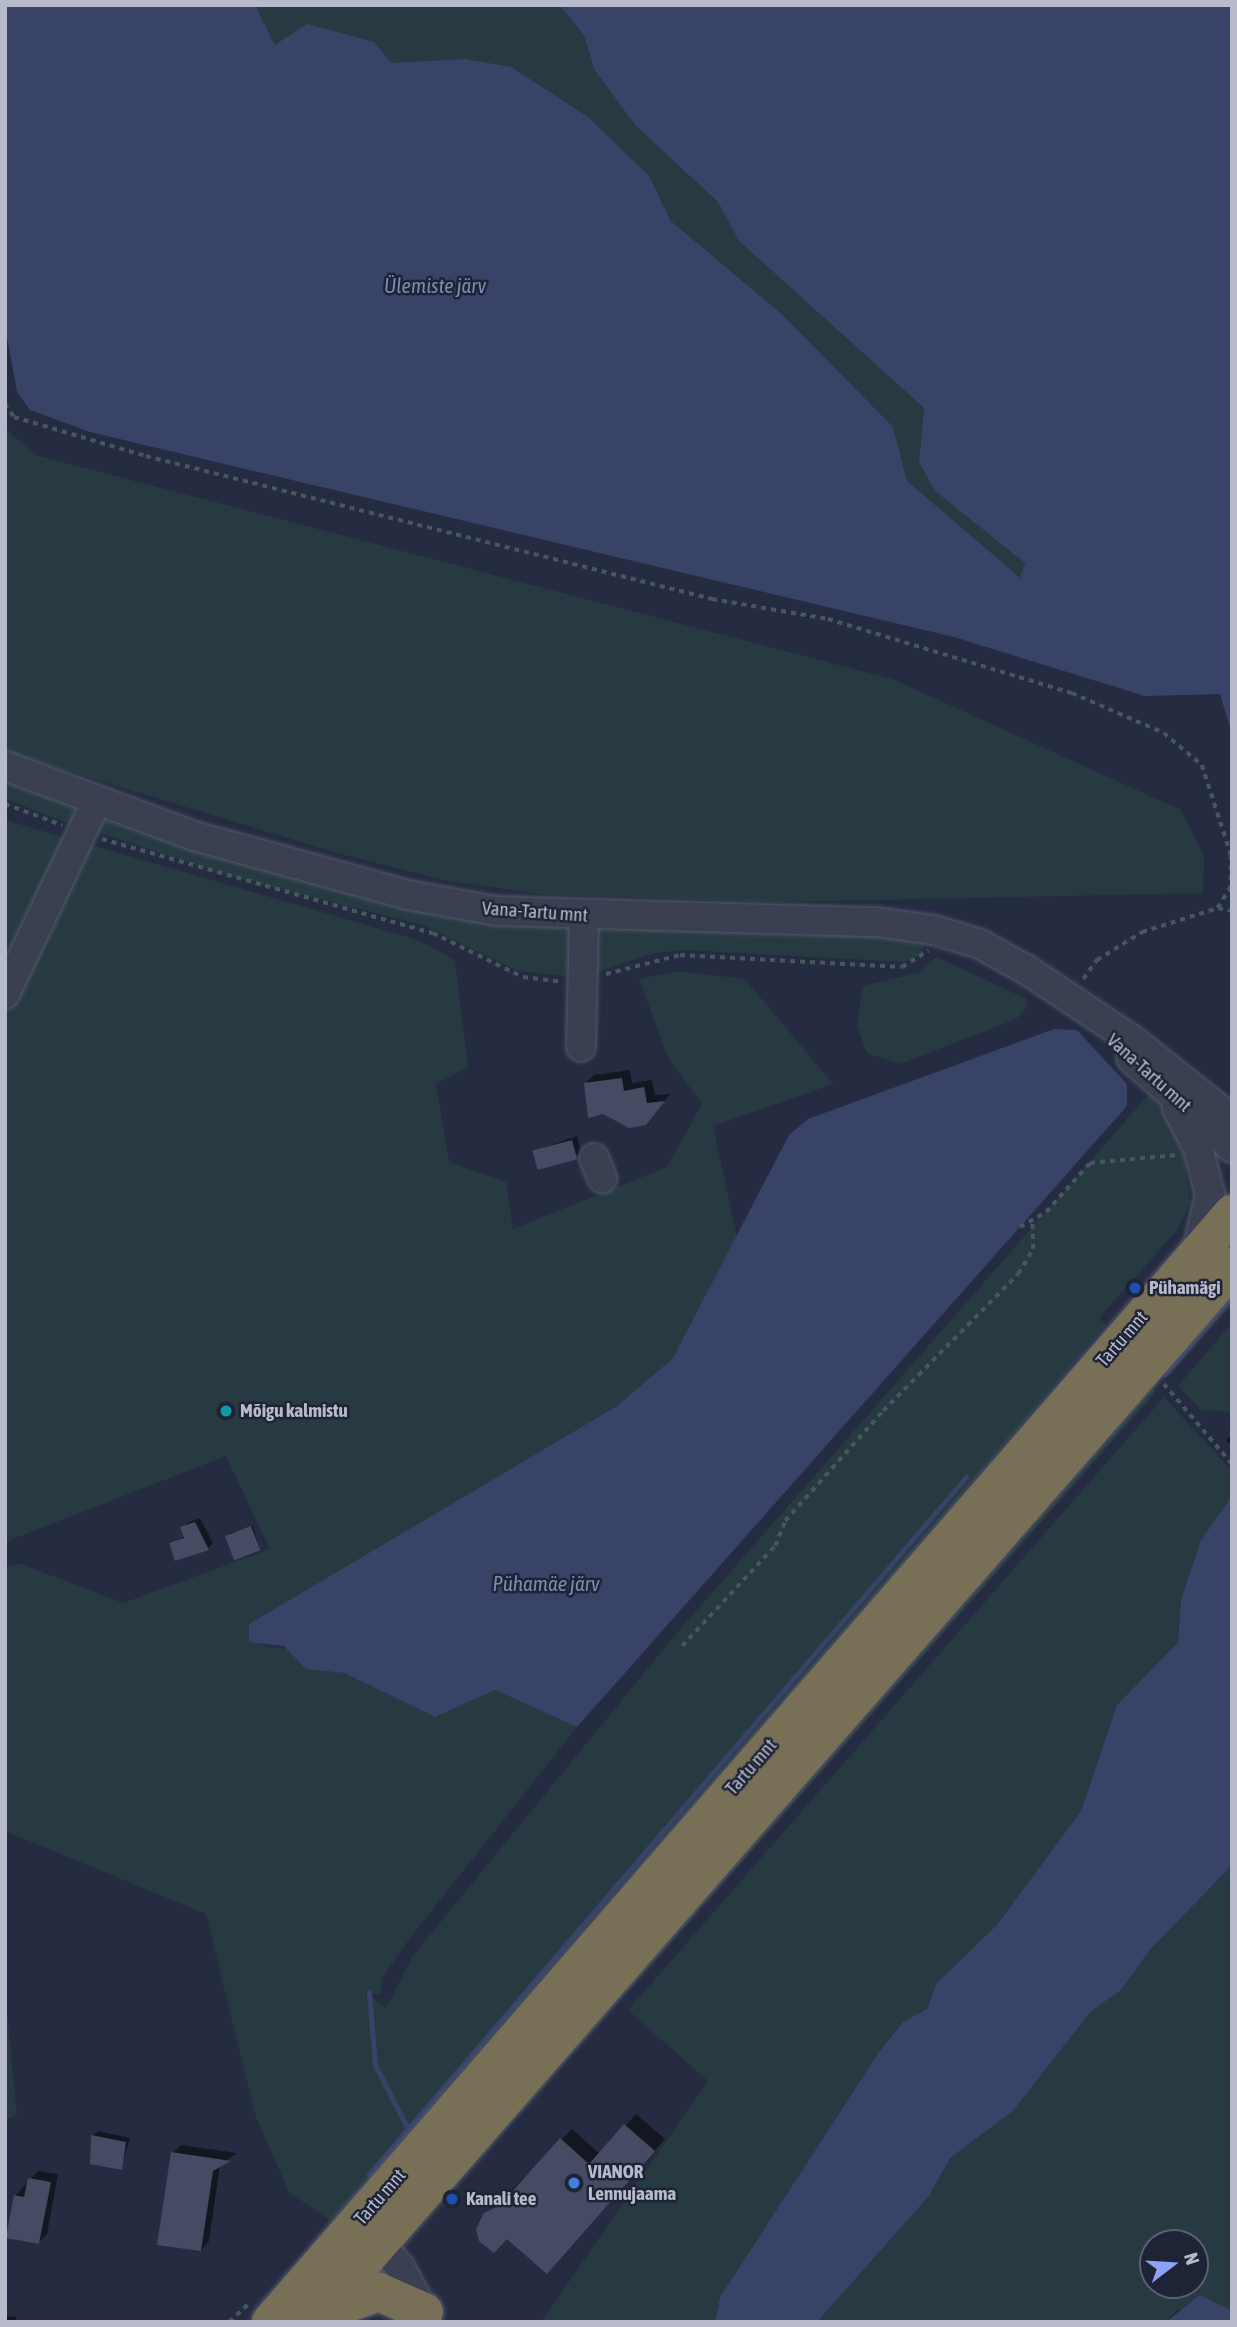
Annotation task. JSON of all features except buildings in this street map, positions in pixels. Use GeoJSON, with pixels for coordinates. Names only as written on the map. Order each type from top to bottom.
{"type":"FeatureCollection","features":[{"type":"Feature","properties":{"kind":"highway","name":"Tartu mnt"},"geometry":{"type":"LineString","coordinates":[[313,2318],[368,2233],[1232,1214]]}},
{"type":"Feature","properties":{"kind":"highway","name":"Tartu mnt"},"geometry":{"type":"LineString","coordinates":[[271,2322],[368,2233],[1232,1266]]}},
{"type":"Feature","properties":{"kind":"highway"},"geometry":{"type":"LineString","coordinates":[[313,2318],[371,2292],[391,2294],[426,2317]]}},
{"type":"Feature","properties":{"kind":"street","name":"Vana-Tartu mnt"},"geometry":{"type":"LineString","coordinates":[[5,766],[96,802],[408,895],[497,911],[584,916],[902,924],[980,944],[1068,997],[1202,1093],[1232,1119]]}},
{"type":"Feature","properties":{"kind":"street"},"geometry":{"type":"LineString","coordinates":[[5,994],[96,802]]}},
{"type":"Feature","properties":{"kind":"street"},"geometry":{"type":"LineString","coordinates":[[581,1047],[584,916]]}},
{"type":"Feature","properties":{"kind":"street","name":"Vana-Tartu mnt"},"geometry":{"type":"LineString","coordinates":[[1068,997],[1168,1094],[1232,1148]]}},
{"type":"Feature","properties":{"kind":"street"},"geometry":{"type":"LineString","coordinates":[[1202,1093],[1232,1103]]}},
{"type":"Feature","properties":{"kind":"street"},"geometry":{"type":"LineString","coordinates":[[1168,1094],[1206,1171],[1210,1194],[1196,1255]]}},
{"type":"Feature","properties":{"kind":"street"},"geometry":{"type":"LineString","coordinates":[[368,2233],[426,2317]]}},
{"type":"Feature","properties":{"kind":"path"},"geometry":{"type":"LineString","coordinates":[[5,404],[14,417]]}},
{"type":"Feature","properties":{"kind":"path"},"geometry":{"type":"LineString","coordinates":[[5,415],[328,504],[712,599],[828,619],[1072,693],[1164,733],[1202,765],[1231,855],[1231,887],[1217,908]]}},
{"type":"Feature","properties":{"kind":"path"},"geometry":{"type":"LineString","coordinates":[[1097,960],[1142,932],[1217,908],[1232,911]]}},
{"type":"Feature","properties":{"kind":"path"},"geometry":{"type":"LineString","coordinates":[[1020,1227],[1032,1224],[1074,1177],[1105,1157],[1178,1155],[1189,1163]]}},
{"type":"Feature","properties":{"kind":"path"},"geometry":{"type":"LineString","coordinates":[[682,1646],[775,1546],[785,1521],[883,1411],[1018,1273],[1033,1249],[1032,1224]]}},
{"type":"Feature","properties":{"kind":"path"},"geometry":{"type":"LineString","coordinates":[[1144,1366],[1232,1464]]}},
{"type":"Feature","properties":{"kind":"shaded area"},"geometry":{"type":"Polygon","coordinates":[[[255,5],[559,5],[584,35],[594,69],[635,125],[718,202],[739,241],[924,408],[919,462],[935,491],[1025,563],[1020,579],[907,481],[893,427],[784,316],[671,221],[649,176],[465,59],[391,63],[374,42],[275,45],[255,5]]]}},
{"type":"Feature","properties":{"kind":"shaded area"},"geometry":{"type":"Polygon","coordinates":[[[5,428],[35,455],[892,679],[1181,810],[1204,856],[1203,893],[779,902],[543,894],[447,881],[337,853],[5,752],[5,428]]]}},
{"type":"Feature","properties":{"kind":"shaded area"},"geometry":{"type":"Polygon","coordinates":[[[5,778],[73,802],[76,826],[5,799],[5,778]]]}},
{"type":"Feature","properties":{"kind":"shaded area"},"geometry":{"type":"Polygon","coordinates":[[[110,819],[507,922],[569,928],[573,977],[518,971],[423,925],[233,877],[89,829],[110,819]]]}},
{"type":"Feature","properties":{"kind":"shaded area"},"geometry":{"type":"Polygon","coordinates":[[[5,820],[418,940],[455,960],[468,1067],[436,1084],[449,1162],[506,1182],[513,1229],[667,1167],[702,1104],[668,1057],[639,979],[678,971],[745,979],[833,1084],[713,1126],[738,1242],[673,1358],[617,1406],[249,1624],[265,1647],[291,1649],[306,1669],[343,1673],[435,1717],[495,1690],[577,1727],[410,1938],[382,1978],[380,1995],[363,1991],[386,2008],[412,1957],[676,1634],[1150,1093],[1195,1161],[1186,1165],[1190,1202],[1178,1229],[1099,1318],[1106,1325],[338,2226],[289,2192],[256,2117],[206,1914],[5,1831],[5,1567],[21,1564],[123,1603],[270,1549],[226,1456],[5,1542],[5,820]]]}},
{"type":"Feature","properties":{"kind":"shaded area"},"geometry":{"type":"Polygon","coordinates":[[[597,929],[870,933],[926,940],[921,954],[904,962],[685,950],[654,953],[592,974],[597,929]]]}},
{"type":"Feature","properties":{"kind":"shaded area"},"geometry":{"type":"Polygon","coordinates":[[[936,957],[1027,999],[1026,1008],[1016,1019],[900,1064],[867,1053],[857,1026],[863,986],[921,972],[936,957]]]}},
{"type":"Feature","properties":{"kind":"shaded area"},"geometry":{"type":"Polygon","coordinates":[[[1232,1289],[1232,1305],[1168,1378],[1162,1370],[1232,1289]]]}},
{"type":"Feature","properties":{"kind":"shaded area"},"geometry":{"type":"Polygon","coordinates":[[[1232,1323],[1232,1412],[1201,1410],[1178,1386],[1232,1323]]]}},
{"type":"Feature","properties":{"kind":"shaded area"},"geometry":{"type":"Polygon","coordinates":[[[1146,1385],[1156,1392],[485,2153],[481,2149],[1146,1385]]]}},
{"type":"Feature","properties":{"kind":"shaded area"},"geometry":{"type":"Polygon","coordinates":[[[1164,1397],[1232,1471],[1232,1496],[1201,1540],[1181,1599],[1178,1642],[1117,1705],[1081,1811],[995,1927],[937,1984],[927,2009],[903,2022],[879,2052],[720,2297],[715,2322],[541,2322],[708,2081],[628,2010],[1164,1397]]]}},
{"type":"Feature","properties":{"kind":"shaded area"},"geometry":{"type":"Polygon","coordinates":[[[1232,1864],[1232,2311],[1217,2305],[1176,2310],[1166,2322],[817,2322],[929,2196],[950,2158],[1014,2110],[1091,2010],[1122,1989],[1149,1951],[1232,1864]]]}},
{"type":"Feature","properties":{"kind":"shaded area"},"geometry":{"type":"Polygon","coordinates":[[[5,1992],[17,2115],[5,2120],[5,1992]]]}},
{"type":"Feature","properties":{"kind":"water","name":"Ülemiste järv"},"geometry":{"type":"Polygon","coordinates":[[[5,5],[255,5],[275,45],[307,24],[374,42],[391,63],[465,59],[511,67],[588,117],[649,176],[671,221],[784,316],[893,427],[907,481],[1020,578],[1025,563],[935,491],[919,462],[924,408],[739,241],[718,202],[635,125],[594,69],[584,35],[559,5],[1232,5],[1232,734],[1220,694],[1145,696],[954,637],[90,432],[30,410],[17,392],[5,326],[5,5]]]}},
{"type":"Feature","properties":{"kind":"water","name":"Pühamäe järv"},"geometry":{"type":"Polygon","coordinates":[[[1054,1029],[1077,1030],[1127,1084],[1127,1106],[577,1727],[495,1690],[435,1717],[344,1673],[306,1669],[284,1646],[249,1642],[249,1624],[617,1406],[673,1358],[789,1135],[808,1119],[1054,1029]]]}},
{"type":"Feature","properties":{"kind":"water"},"geometry":{"type":"Polygon","coordinates":[[[1232,1496],[1232,1865],[1149,1951],[1121,1990],[1091,2011],[1013,2111],[950,2158],[929,2196],[817,2322],[715,2322],[720,2297],[879,2052],[903,2022],[927,2009],[937,1983],[996,1926],[1081,1811],[1117,1705],[1178,1642],[1181,1599],[1201,1540],[1232,1496]]]}},
{"type":"Feature","properties":{"kind":"water"},"geometry":{"type":"Polygon","coordinates":[[[1195,2299],[1208,2299],[1232,2311],[1232,2322],[1166,2322],[1195,2299]]]}},
{"type":"Feature","properties":{"kind":"waterway"},"geometry":{"type":"LineString","coordinates":[[1165,1374],[1232,1297]]}},
{"type":"Feature","properties":{"kind":"waterway"},"geometry":{"type":"LineString","coordinates":[[369,2174],[966,1477]]}},
{"type":"Feature","properties":{"kind":"waterway"},"geometry":{"type":"LineString","coordinates":[[369,1992],[375,2065],[408,2129]]}},
{"type":"Feature","properties":{"kind":"place","name":"Pühamägi"},"geometry":{"type":"Point","coordinates":[1135,1288]}},
{"type":"Feature","properties":{"kind":"place","name":"Mõigu kalmistu"},"geometry":{"type":"Point","coordinates":[226,1411]}},
{"type":"Feature","properties":{"kind":"place","name":"VIANOR Lennujaama"},"geometry":{"type":"Point","coordinates":[574,2183]}},
{"type":"Feature","properties":{"kind":"place","name":"Kanali tee"},"geometry":{"type":"Point","coordinates":[452,2199]}}]}
